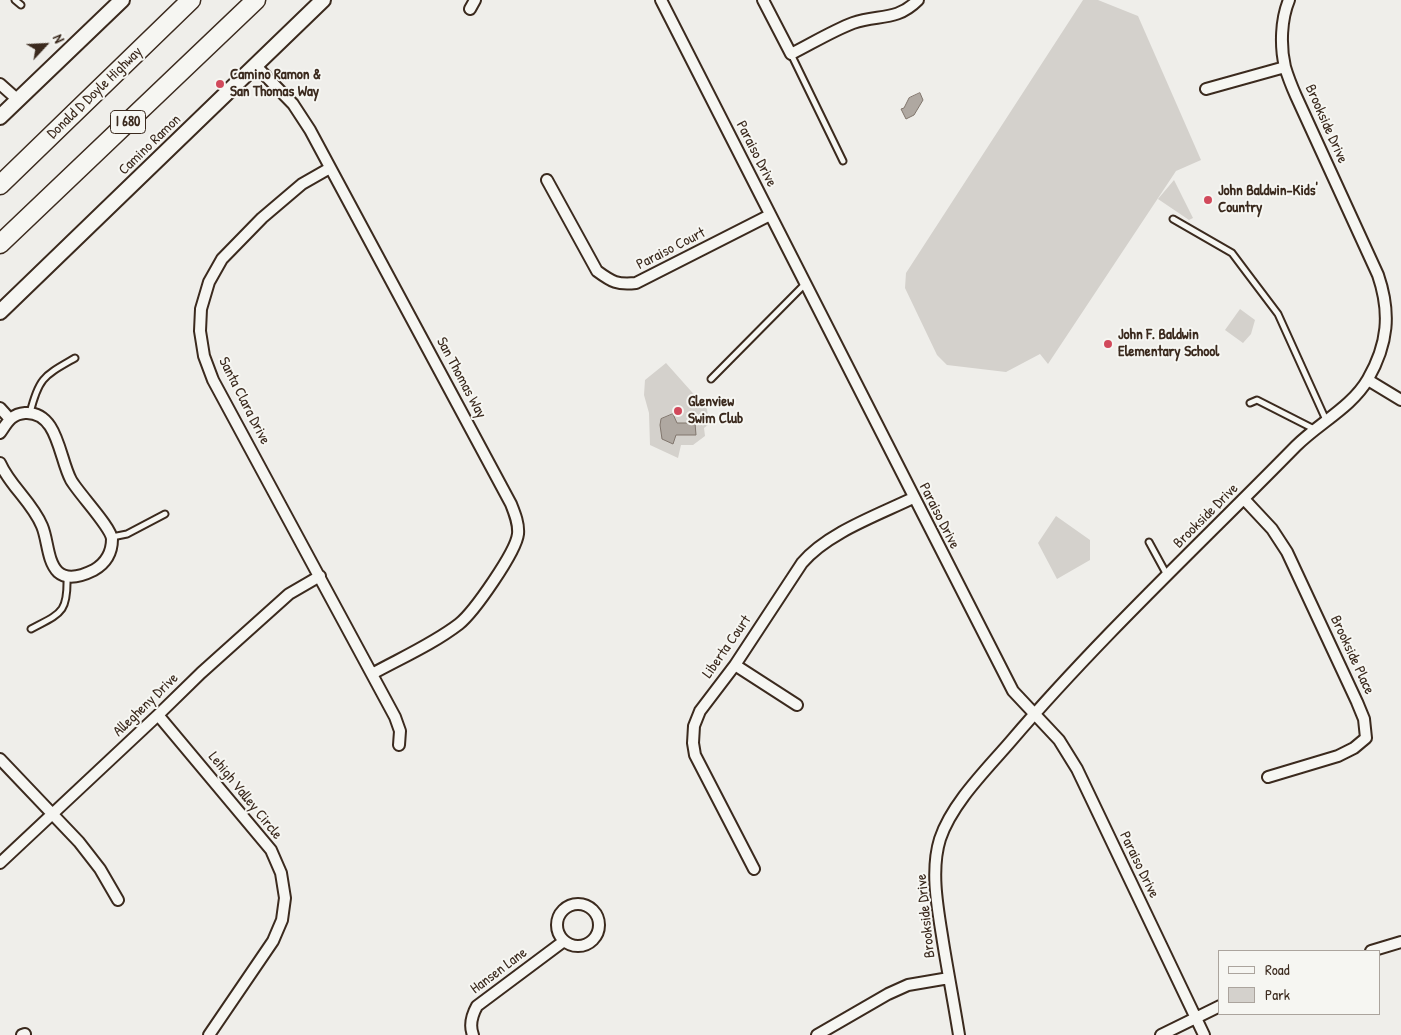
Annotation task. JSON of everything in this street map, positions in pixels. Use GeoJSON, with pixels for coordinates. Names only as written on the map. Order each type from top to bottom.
{"type":"FeatureCollection","features":[{"type":"Feature","properties":{"kind":"highway","name":"Donald D Doyle Highway"},"geometry":{"type":"LineString","coordinates":[[0,185],[191,0]]}},
{"type":"Feature","properties":{"kind":"highway","name":"I 680"},"geometry":{"type":"LineString","coordinates":[[0,244],[256,0]]}},
{"type":"Feature","properties":{"kind":"street"},"geometry":{"type":"LineString","coordinates":[[0,117],[122,0]]}},
{"type":"Feature","properties":{"kind":"street","name":"Camino Ramon"},"geometry":{"type":"LineString","coordinates":[[0,312],[323,0]]}},
{"type":"Feature","properties":{"kind":"street","name":"Paraiso Drive"},"geometry":{"type":"LineString","coordinates":[[661,0],[913,498],[1013,691],[1059,740],[1077,769],[1204,1035]]}},
{"type":"Feature","properties":{"kind":"street"},"geometry":{"type":"LineString","coordinates":[[763,0],[791,54],[854,22],[891,16],[911,7],[918,0]]}},
{"type":"Feature","properties":{"kind":"street","name":"Brookside Drive"},"geometry":{"type":"LineString","coordinates":[[959,1035],[938,910],[935,870],[940,840],[954,809],[1034,714],[1126,616],[1315,429],[1352,400],[1368,380],[1385,339],[1387,324],[1384,292],[1378,275],[1296,96],[1285,66],[1282,46],[1283,26],[1289,0]]}},
{"type":"Feature","properties":{"kind":"street","name":"San Thomas Way"},"geometry":{"type":"LineString","coordinates":[[256,66],[293,104],[310,130],[444,378],[518,520],[518,535],[512,550],[471,612],[459,624],[440,636],[372,674]]}},
{"type":"Feature","properties":{"kind":"street"},"geometry":{"type":"LineString","coordinates":[[1206,89],[1285,66]]}},
{"type":"Feature","properties":{"kind":"street"},"geometry":{"type":"LineString","coordinates":[[0,84],[18,100]]}},
{"type":"Feature","properties":{"kind":"street","name":"Santa Clara Drive"},"geometry":{"type":"LineString","coordinates":[[330,168],[302,184],[262,218],[222,259],[209,282],[201,309],[200,331],[204,356],[214,380],[395,717],[400,731],[399,746]]}},
{"type":"Feature","properties":{"kind":"street","name":"Paraiso Court"},"geometry":{"type":"LineString","coordinates":[[546,180],[597,271],[609,280],[621,285],[636,284],[770,215]]}},
{"type":"Feature","properties":{"kind":"street"},"geometry":{"type":"LineString","coordinates":[[1368,380],[1401,400]]}},
{"type":"Feature","properties":{"kind":"street"},"geometry":{"type":"LineString","coordinates":[[0,408],[10,418]]}},
{"type":"Feature","properties":{"kind":"street"},"geometry":{"type":"LineString","coordinates":[[0,433],[10,418],[19,413],[30,412],[40,416],[49,424],[70,478],[112,537],[110,555],[101,566],[83,576],[67,577],[59,573],[52,564],[43,527],[35,511],[8,479],[0,462]]}},
{"type":"Feature","properties":{"kind":"street","name":"Liberta Court"},"geometry":{"type":"LineString","coordinates":[[754,869],[695,755],[693,743],[694,726],[700,710],[735,665],[802,563],[812,551],[830,538],[913,498]]}},
{"type":"Feature","properties":{"kind":"street","name":"Brookside Place"},"geometry":{"type":"LineString","coordinates":[[1244,499],[1272,529],[1287,552],[1357,702],[1364,719],[1366,738],[1354,748],[1338,756],[1268,777]]}},
{"type":"Feature","properties":{"kind":"street","name":"Allegheny Drive"},"geometry":{"type":"LineString","coordinates":[[0,863],[158,715],[200,673],[289,594],[320,576]]}},
{"type":"Feature","properties":{"kind":"street"},"geometry":{"type":"LineString","coordinates":[[735,665],[798,706]]}},
{"type":"Feature","properties":{"kind":"street","name":"Lehigh Valley Circle"},"geometry":{"type":"LineString","coordinates":[[158,715],[271,850],[281,873],[285,898],[282,920],[273,941],[209,1035]]}},
{"type":"Feature","properties":{"kind":"street"},"geometry":{"type":"LineString","coordinates":[[0,759],[90,855],[118,900]]}},
{"type":"Feature","properties":{"kind":"street"},"geometry":{"type":"LineString","coordinates":[[574,905],[588,907],[597,917],[598,931],[595,937],[584,946],[570,945],[564,941],[557,930],[562,911],[574,905]]}},
{"type":"Feature","properties":{"kind":"street","name":"Hansen Lane"},"geometry":{"type":"LineString","coordinates":[[473,1035],[471,1030],[472,1014],[477,1006],[564,941]]}},
{"type":"Feature","properties":{"kind":"street"},"geometry":{"type":"LineString","coordinates":[[1374,950],[1401,942]]}},
{"type":"Feature","properties":{"kind":"street"},"geometry":{"type":"LineString","coordinates":[[817,1035],[888,994],[908,985],[949,978]]}},
{"type":"Feature","properties":{"kind":"street"},"geometry":{"type":"LineString","coordinates":[[1161,1035],[1218,1007]]}},
{"type":"Feature","properties":{"kind":"lane"},"geometry":{"type":"LineString","coordinates":[[16,0],[21,5]]}},
{"type":"Feature","properties":{"kind":"lane"},"geometry":{"type":"LineString","coordinates":[[791,54],[843,161]]}},
{"type":"Feature","properties":{"kind":"lane"},"geometry":{"type":"LineString","coordinates":[[1173,219],[1232,254],[1244,269],[1278,314],[1326,420]]}},
{"type":"Feature","properties":{"kind":"lane"},"geometry":{"type":"LineString","coordinates":[[711,379],[805,284]]}},
{"type":"Feature","properties":{"kind":"lane"},"geometry":{"type":"LineString","coordinates":[[30,412],[35,392],[41,382],[50,373],[75,358]]}},
{"type":"Feature","properties":{"kind":"lane"},"geometry":{"type":"LineString","coordinates":[[1250,403],[1257,400],[1315,429]]}},
{"type":"Feature","properties":{"kind":"lane"},"geometry":{"type":"LineString","coordinates":[[112,537],[127,534],[165,514]]}},
{"type":"Feature","properties":{"kind":"lane"},"geometry":{"type":"LineString","coordinates":[[1149,542],[1167,575]]}},
{"type":"Feature","properties":{"kind":"lane"},"geometry":{"type":"LineString","coordinates":[[31,629],[54,616],[65,606],[68,594],[67,577]]}},
{"type":"Feature","properties":{"kind":"green space"},"geometry":{"type":"Polygon","coordinates":[[[1083,0],[1098,0],[1138,16],[1201,160],[1176,171],[1048,364],[1040,354],[1006,372],[947,365],[937,355],[905,288],[906,273],[1083,0]]]}},
{"type":"Feature","properties":{"kind":"green space"},"geometry":{"type":"Polygon","coordinates":[[[1174,180],[1193,218],[1189,220],[1158,199],[1174,180]]]}},
{"type":"Feature","properties":{"kind":"green space"},"geometry":{"type":"Polygon","coordinates":[[[1240,309],[1255,320],[1251,334],[1243,343],[1225,330],[1240,309]]]}},
{"type":"Feature","properties":{"kind":"green space","name":"Glenview Swim Club"},"geometry":{"type":"Polygon","coordinates":[[[666,363],[707,409],[709,424],[704,428],[705,436],[693,445],[681,445],[678,458],[650,445],[649,413],[644,395],[645,380],[666,363]]]}},
{"type":"Feature","properties":{"kind":"green space"},"geometry":{"type":"Polygon","coordinates":[[[1056,516],[1090,540],[1090,560],[1057,579],[1038,543],[1056,516]]]}},
{"type":"Feature","properties":{"kind":"shaded area"},"geometry":{"type":"Polygon","coordinates":[[[920,93],[923,100],[914,115],[906,119],[901,109],[904,108],[909,98],[920,93]]]}},
{"type":"Feature","properties":{"kind":"shaded area"},"geometry":{"type":"Polygon","coordinates":[[[673,414],[677,423],[695,423],[696,435],[676,435],[673,444],[662,439],[661,419],[673,414]]]}},
{"type":"Feature","properties":{"kind":"place","name":"Camino Ramon & San Thomas Way"},"geometry":{"type":"Point","coordinates":[220,84]}},
{"type":"Feature","properties":{"kind":"place","name":"John Baldwin-Kids' Country"},"geometry":{"type":"Point","coordinates":[1208,200]}},
{"type":"Feature","properties":{"kind":"place","name":"John F. Baldwin Elementary School"},"geometry":{"type":"Point","coordinates":[1108,344]}},
{"type":"Feature","properties":{"kind":"place","name":"Glenview Swim Club"},"geometry":{"type":"Point","coordinates":[678,411]}}]}
